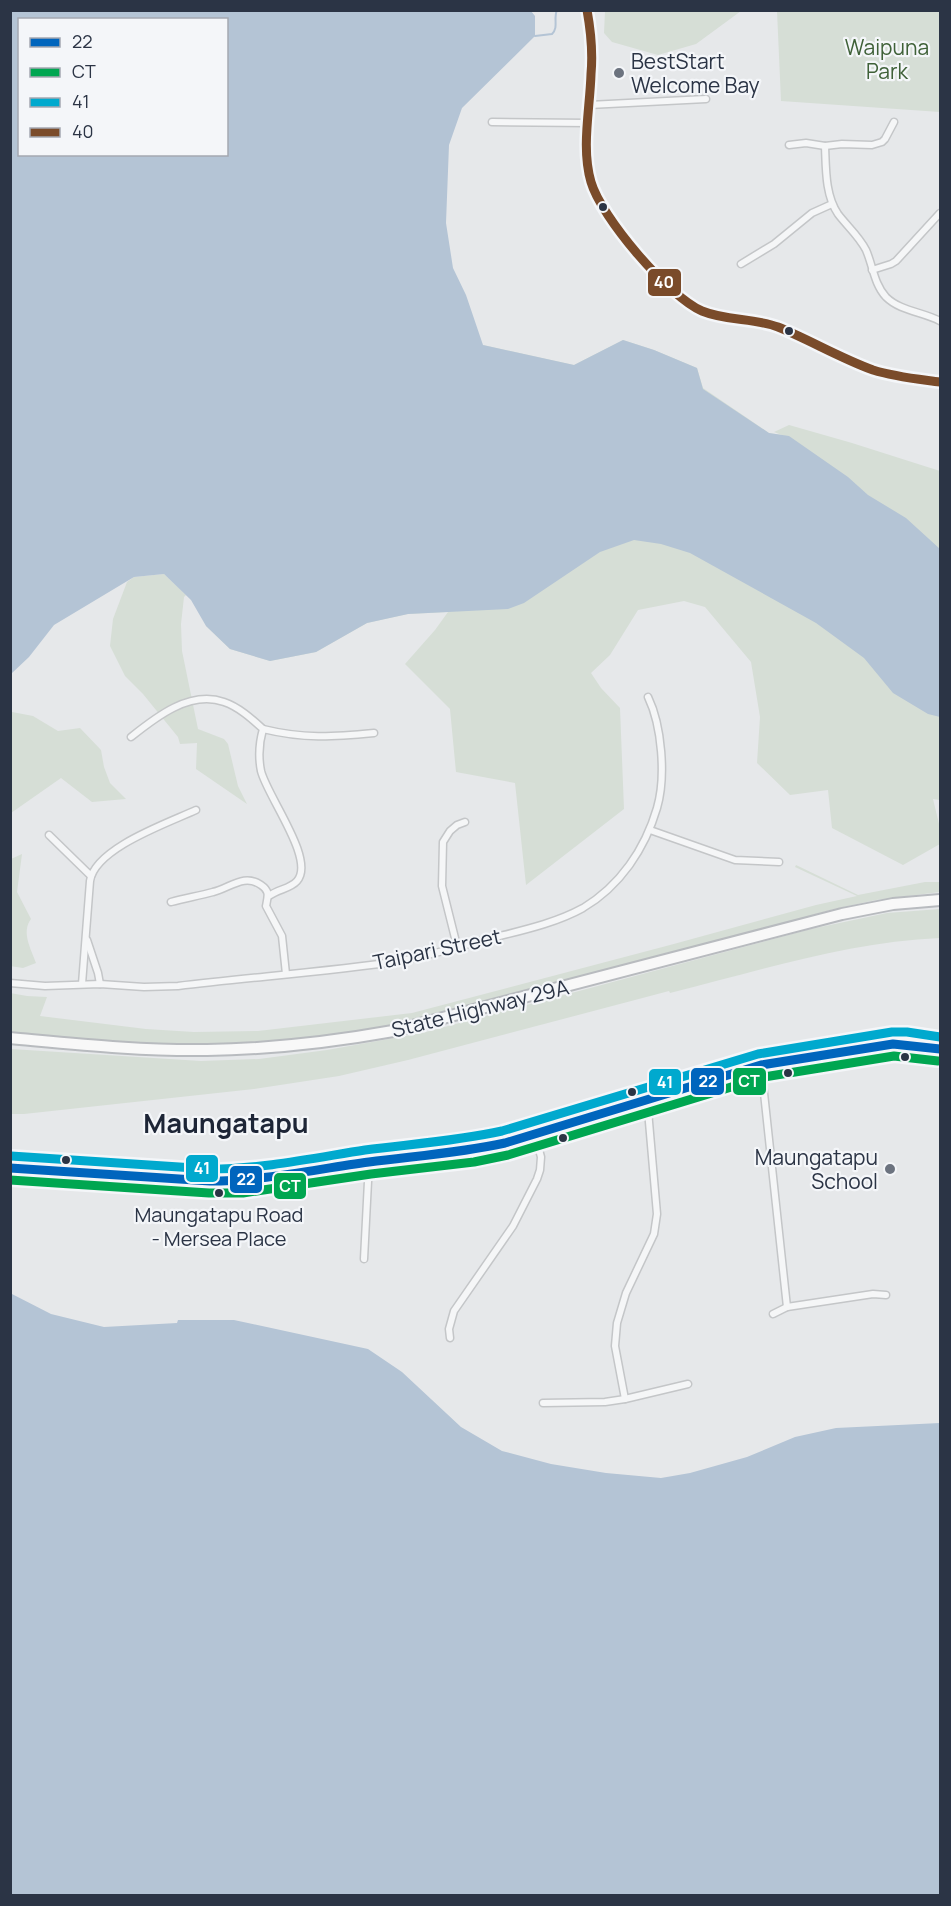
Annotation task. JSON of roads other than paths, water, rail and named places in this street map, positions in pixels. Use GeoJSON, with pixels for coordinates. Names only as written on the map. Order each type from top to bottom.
{"type":"FeatureCollection","features":[{"type":"Feature","properties":{"kind":"highway","name":"State Highway 29A"},"geometry":{"type":"LineString","coordinates":[[10,1038],[131,1048],[205,1050],[281,1047],[355,1038],[393,1031],[842,914],[893,904],[940,900]]}},
{"type":"Feature","properties":{"kind":"main road"},"geometry":{"type":"LineString","coordinates":[[587,10],[592,46],[587,157],[592,186],[602,207],[651,268],[684,300],[706,312],[782,329],[876,370],[896,376],[940,381]]}},
{"type":"Feature","properties":{"kind":"street"},"geometry":{"type":"LineString","coordinates":[[589,105],[706,99]]}},
{"type":"Feature","properties":{"kind":"street"},"geometry":{"type":"LineString","coordinates":[[492,122],[589,123]]}},
{"type":"Feature","properties":{"kind":"street"},"geometry":{"type":"LineString","coordinates":[[789,145],[806,143],[825,146],[842,144],[872,146],[882,142],[894,122]]}},
{"type":"Feature","properties":{"kind":"street"},"geometry":{"type":"LineString","coordinates":[[825,146],[828,191],[832,204],[866,250],[882,291],[894,303],[940,321]]}},
{"type":"Feature","properties":{"kind":"street"},"geometry":{"type":"LineString","coordinates":[[741,264],[774,244],[812,213],[832,204]]}},
{"type":"Feature","properties":{"kind":"street"},"geometry":{"type":"LineString","coordinates":[[872,270],[896,261],[940,213]]}},
{"type":"Feature","properties":{"kind":"street","name":"Taipari Street"},"geometry":{"type":"LineString","coordinates":[[10,983],[45,986],[100,984],[144,987],[178,986],[402,960],[546,923],[584,907],[600,896],[628,867],[650,830],[659,801],[662,783],[656,721],[648,697]]}},
{"type":"Feature","properties":{"kind":"street"},"geometry":{"type":"LineString","coordinates":[[131,737],[163,713],[200,699],[215,699],[232,705],[263,729],[294,736],[374,733]]}},
{"type":"Feature","properties":{"kind":"street"},"geometry":{"type":"LineString","coordinates":[[263,729],[259,743],[261,771],[268,790],[297,847],[303,869],[301,876],[292,885],[275,891],[269,896],[266,906],[282,936],[286,974]]}},
{"type":"Feature","properties":{"kind":"street"},"geometry":{"type":"LineString","coordinates":[[82,984],[91,876],[97,864],[115,850],[150,830],[196,810]]}},
{"type":"Feature","properties":{"kind":"street"},"geometry":{"type":"LineString","coordinates":[[457,946],[442,885],[443,842],[450,831],[465,822]]}},
{"type":"Feature","properties":{"kind":"street"},"geometry":{"type":"LineString","coordinates":[[650,830],[735,860],[779,862]]}},
{"type":"Feature","properties":{"kind":"street"},"geometry":{"type":"LineString","coordinates":[[49,835],[91,876]]}},
{"type":"Feature","properties":{"kind":"street"},"geometry":{"type":"LineString","coordinates":[[171,902],[212,892],[244,880],[253,880],[265,888],[269,896]]}},
{"type":"Feature","properties":{"kind":"street"},"geometry":{"type":"LineString","coordinates":[[86,937],[100,984]]}},
{"type":"Feature","properties":{"kind":"street"},"geometry":{"type":"LineString","coordinates":[[10,1168],[227,1181],[251,1179],[473,1150],[535,1135],[761,1065],[893,1044],[940,1049]]}},
{"type":"Feature","properties":{"kind":"street"},"geometry":{"type":"LineString","coordinates":[[761,1065],[787,1307]]}},
{"type":"Feature","properties":{"kind":"street"},"geometry":{"type":"LineString","coordinates":[[625,1399],[615,1346],[617,1323],[631,1282],[654,1234],[657,1214],[647,1099]]}},
{"type":"Feature","properties":{"kind":"street"},"geometry":{"type":"LineString","coordinates":[[450,1338],[454,1311],[513,1226],[537,1179],[541,1157],[535,1135]]}},
{"type":"Feature","properties":{"kind":"street"},"geometry":{"type":"LineString","coordinates":[[364,1259],[369,1162]]}},
{"type":"Feature","properties":{"kind":"street"},"geometry":{"type":"LineString","coordinates":[[772,1314],[787,1307],[873,1294],[886,1295]]}},
{"type":"Feature","properties":{"kind":"street"},"geometry":{"type":"LineString","coordinates":[[543,1403],[586,1403],[625,1399],[688,1384]]}},
{"type":"Feature","properties":{"kind":"water"},"geometry":{"type":"Polygon","coordinates":[[[11,10],[531,11],[535,16],[535,36],[462,108],[449,145],[446,223],[453,268],[466,295],[483,345],[574,365],[623,340],[697,368],[703,389],[769,433],[789,436],[848,477],[868,495],[906,518],[940,549],[940,717],[928,714],[893,693],[864,658],[816,623],[690,553],[661,544],[634,540],[600,552],[524,603],[508,609],[408,614],[367,623],[316,652],[270,661],[230,649],[206,626],[191,600],[164,574],[134,577],[54,625],[29,657],[11,674],[11,10]]]}},
{"type":"Feature","properties":{"kind":"water"},"geometry":{"type":"Polygon","coordinates":[[[10,1293],[51,1314],[104,1327],[177,1323],[178,1320],[234,1320],[368,1349],[402,1372],[461,1427],[502,1451],[551,1464],[606,1473],[661,1478],[690,1473],[747,1457],[795,1437],[836,1428],[940,1423],[940,1895],[11,1895],[10,1293]]]}},
{"type":"Feature","properties":{"kind":"waterway"},"geometry":{"type":"LineString","coordinates":[[535,36],[552,34],[555,29],[557,10]]}},
{"type":"Feature","properties":{"kind":"place","name":"BestStart Welcome Bay"},"geometry":{"type":"Point","coordinates":[619,73]}},
{"type":"Feature","properties":{"kind":"place","name":"Maungatapu School"},"geometry":{"type":"Point","coordinates":[890,1169]}},
{"type":"Feature","properties":{"kind":"place","name":"Maungatapu Road - Mersea Place"},"geometry":{"type":"Point","coordinates":[219,1193]}},
{"type":"Feature","properties":{"kind":"district","name":"Maungatapu"},"geometry":{"type":"Point","coordinates":[226,1122]}},
{"type":"Feature","properties":{"kind":"park label","name":"Waipuna Park"},"geometry":{"type":"Point","coordinates":[887,59]}}]}
